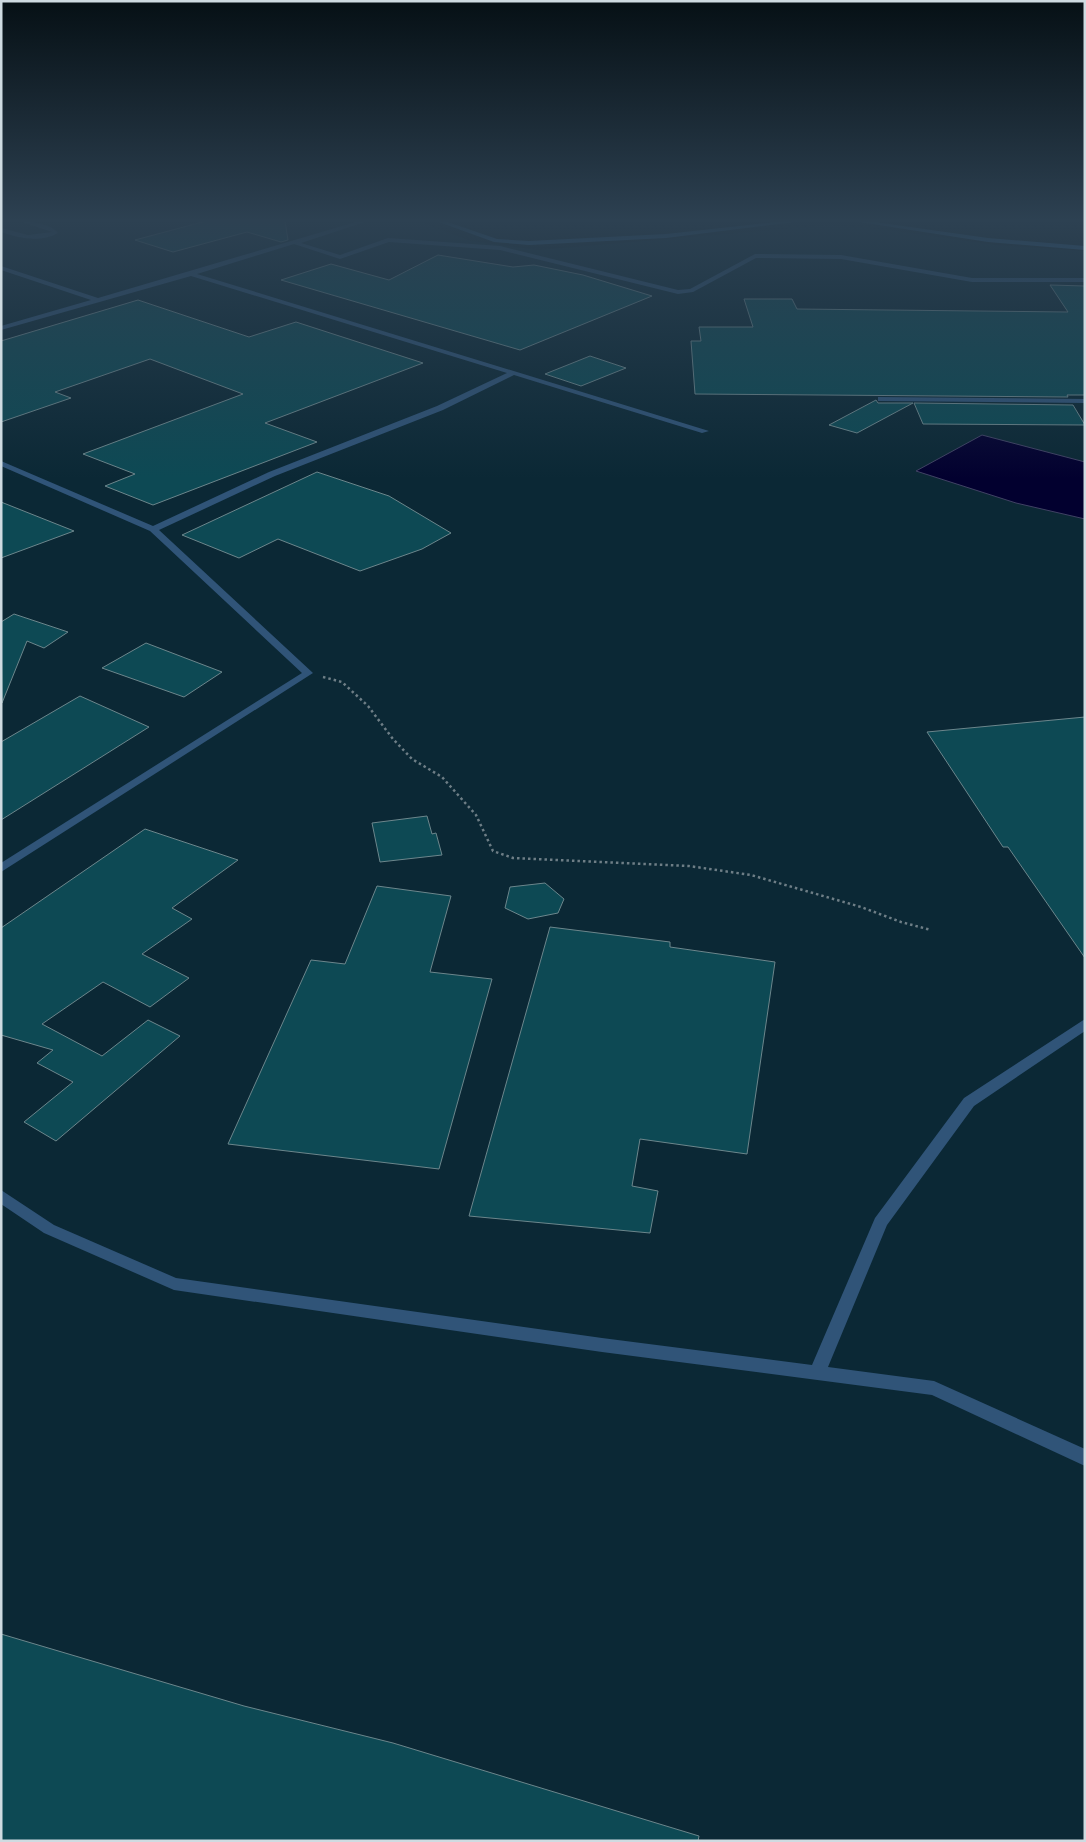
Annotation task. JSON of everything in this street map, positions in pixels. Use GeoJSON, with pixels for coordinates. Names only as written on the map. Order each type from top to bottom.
{"type":"FeatureCollection","features":[{"type":"Feature","properties":{"kind":"lane"},"geometry":{"type":"LineString","coordinates":[[1,328],[78,307]]}},
{"type":"Feature","properties":{"kind":"lane"},"geometry":{"type":"LineString","coordinates":[[300,307],[705,430]]}},
{"type":"Feature","properties":{"kind":"lane"},"geometry":{"type":"LineString","coordinates":[[153,528],[272,474],[440,408],[514,372]]}},
{"type":"Feature","properties":{"kind":"lane"},"geometry":{"type":"LineString","coordinates":[[881,399],[1085,401]]}},
{"type":"Feature","properties":{"kind":"lane"},"geometry":{"type":"LineString","coordinates":[[1,463],[153,528],[308,673],[1,868]]}},
{"type":"Feature","properties":{"kind":"lane"},"geometry":{"type":"LineString","coordinates":[[817,1373],[880,1222],[969,1102],[1084,1024]]}},
{"type":"Feature","properties":{"kind":"lane"},"geometry":{"type":"LineString","coordinates":[[1,1196],[49,1229],[174,1284],[602,1345],[934,1388],[1085,1458]]}},
{"type":"Feature","properties":{"kind":"path"},"geometry":{"type":"LineString","coordinates":[[308,673],[342,682],[368,706],[393,739],[412,759],[442,777],[476,816],[493,851],[513,858],[576,859],[689,866],[750,875],[932,930]]}},
{"type":"Feature","properties":{"kind":"shaded area"},"geometry":{"type":"Polygon","coordinates":[[[1,307],[1085,307],[1085,1841],[1,1841],[1,307]]]}},
{"type":"Feature","properties":{"kind":"shaded area"},"geometry":{"type":"Polygon","coordinates":[[[982,435],[1085,462],[1085,519],[1016,503],[916,471],[982,435]]]}},
{"type":"Feature","properties":{"kind":"building"},"geometry":{"type":"Polygon","coordinates":[[[115,307],[159,307],[249,337],[296,322],[423,363],[265,423],[317,442],[153,505],[105,486],[135,474],[83,454],[243,394],[150,359],[55,392],[71,398],[1,422],[1,341],[115,307]]]}},
{"type":"Feature","properties":{"kind":"building"},"geometry":{"type":"Polygon","coordinates":[[[373,307],[625,307],[520,350],[373,307]]]}},
{"type":"Feature","properties":{"kind":"building"},"geometry":{"type":"Polygon","coordinates":[[[747,307],[1068,312],[1065,307],[1085,307],[1085,395],[1067,395],[1068,397],[695,394],[691,341],[701,341],[699,327],[753,327],[747,307]]]}},
{"type":"Feature","properties":{"kind":"building"},"geometry":{"type":"Polygon","coordinates":[[[590,356],[626,368],[581,386],[545,374],[590,356]]]}},
{"type":"Feature","properties":{"kind":"building"},"geometry":{"type":"Polygon","coordinates":[[[876,400],[878,403],[913,403],[857,433],[829,425],[876,400]]]}},
{"type":"Feature","properties":{"kind":"building"},"geometry":{"type":"Polygon","coordinates":[[[914,403],[1073,405],[1085,425],[923,424],[914,403]]]}},
{"type":"Feature","properties":{"kind":"building"},"geometry":{"type":"Polygon","coordinates":[[[317,472],[389,496],[451,533],[422,549],[360,571],[278,539],[239,558],[182,535],[317,472]]]}},
{"type":"Feature","properties":{"kind":"building"},"geometry":{"type":"Polygon","coordinates":[[[1,502],[74,531],[1,558],[1,502]]]}},
{"type":"Feature","properties":{"kind":"building"},"geometry":{"type":"Polygon","coordinates":[[[14,614],[68,632],[44,648],[27,641],[2,703],[1,622],[14,614]]]}},
{"type":"Feature","properties":{"kind":"building"},"geometry":{"type":"Polygon","coordinates":[[[146,643],[222,672],[184,697],[102,668],[146,643]]]}},
{"type":"Feature","properties":{"kind":"building"},"geometry":{"type":"Polygon","coordinates":[[[80,696],[149,727],[1,820],[1,742],[80,696]]]}},
{"type":"Feature","properties":{"kind":"building"},"geometry":{"type":"Polygon","coordinates":[[[1085,717],[1085,958],[1008,847],[1003,847],[927,732],[1085,717]]]}},
{"type":"Feature","properties":{"kind":"building"},"geometry":{"type":"Polygon","coordinates":[[[427,816],[432,834],[436,833],[442,855],[380,862],[372,823],[427,816]]]}},
{"type":"Feature","properties":{"kind":"building"},"geometry":{"type":"Polygon","coordinates":[[[145,829],[238,860],[172,908],[192,919],[142,954],[189,978],[150,1007],[103,982],[42,1024],[102,1056],[148,1020],[180,1036],[56,1141],[24,1122],[73,1082],[37,1063],[53,1050],[1,1035],[1,928],[145,829]]]}},
{"type":"Feature","properties":{"kind":"building"},"geometry":{"type":"Polygon","coordinates":[[[545,883],[564,899],[558,913],[528,919],[505,908],[510,887],[545,883]]]}},
{"type":"Feature","properties":{"kind":"building"},"geometry":{"type":"Polygon","coordinates":[[[377,886],[451,896],[430,972],[492,979],[439,1169],[228,1144],[311,960],[345,964],[377,886]]]}},
{"type":"Feature","properties":{"kind":"building"},"geometry":{"type":"Polygon","coordinates":[[[550,927],[670,942],[670,947],[775,962],[747,1154],[640,1139],[632,1186],[658,1191],[650,1233],[469,1216],[550,927]]]}},
{"type":"Feature","properties":{"kind":"building"},"geometry":{"type":"Polygon","coordinates":[[[1,1634],[244,1706],[393,1743],[699,1836],[698,1841],[1,1841],[1,1634]]]}}]}
